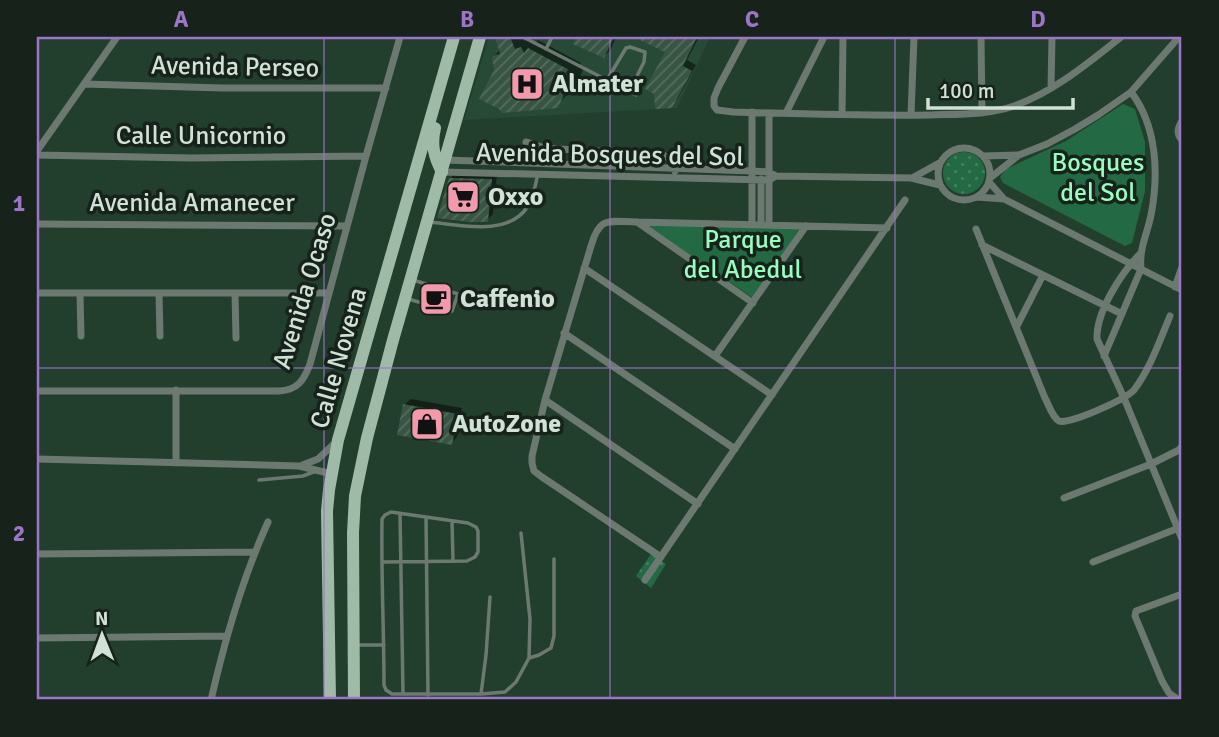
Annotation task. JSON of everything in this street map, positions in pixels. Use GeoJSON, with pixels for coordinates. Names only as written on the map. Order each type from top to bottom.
{"type":"FeatureCollection","features":[{"type":"Feature","properties":{"kind":"main road","name":"Calle Novena"},"geometry":{"type":"LineString","coordinates":[[330,700],[327,511],[338,440],[454,37]]}},
{"type":"Feature","properties":{"kind":"main road","name":"Calle Novena"},"geometry":{"type":"LineString","coordinates":[[354,700],[352,556],[355,496],[367,438],[480,37]]}},
{"type":"Feature","properties":{"kind":"main road"},"geometry":{"type":"LineString","coordinates":[[443,80],[443,99],[433,137],[435,157],[444,166]]}},
{"type":"Feature","properties":{"kind":"street"},"geometry":{"type":"LineString","coordinates":[[37,153],[117,37]]}},
{"type":"Feature","properties":{"kind":"street","name":"Avenida Ocaso"},"geometry":{"type":"LineString","coordinates":[[37,391],[279,391],[291,389],[302,382],[310,364],[400,37]]}},
{"type":"Feature","properties":{"kind":"street"},"geometry":{"type":"LineString","coordinates":[[745,37],[714,98],[715,109],[723,112],[911,115],[982,113],[1011,107],[1036,97],[1121,37]]}},
{"type":"Feature","properties":{"kind":"street"},"geometry":{"type":"LineString","coordinates":[[786,113],[824,37]]}},
{"type":"Feature","properties":{"kind":"street"},"geometry":{"type":"LineString","coordinates":[[842,114],[843,37]]}},
{"type":"Feature","properties":{"kind":"street"},"geometry":{"type":"LineString","coordinates":[[911,115],[914,37]]}},
{"type":"Feature","properties":{"kind":"street"},"geometry":{"type":"LineString","coordinates":[[981,37],[982,113]]}},
{"type":"Feature","properties":{"kind":"street"},"geometry":{"type":"LineString","coordinates":[[1051,88],[1052,37]]}},
{"type":"Feature","properties":{"kind":"street"},"geometry":{"type":"LineString","coordinates":[[989,180],[1019,155],[1056,139],[1131,92],[1180,37]]}},
{"type":"Feature","properties":{"kind":"street","name":"Avenida Perseo"},"geometry":{"type":"LineString","coordinates":[[84,84],[208,88],[386,88]]}},
{"type":"Feature","properties":{"kind":"street"},"geometry":{"type":"LineString","coordinates":[[1104,356],[1141,269],[1140,254],[1152,212],[1155,168],[1152,144],[1140,104],[1131,92]]}},
{"type":"Feature","properties":{"kind":"street"},"geometry":{"type":"LineString","coordinates":[[752,113],[752,224]]}},
{"type":"Feature","properties":{"kind":"street"},"geometry":{"type":"LineString","coordinates":[[765,224],[769,177],[769,113]]}},
{"type":"Feature","properties":{"kind":"street"},"geometry":{"type":"LineString","coordinates":[[1181,123],[1178,134],[1182,140]]}},
{"type":"Feature","properties":{"kind":"street"},"geometry":{"type":"LineString","coordinates":[[526,142],[545,148],[659,154],[668,157],[675,168],[675,178]]}},
{"type":"Feature","properties":{"kind":"street"},"geometry":{"type":"LineString","coordinates":[[963,148],[974,150],[983,156],[990,170],[985,190],[972,199],[959,200],[948,195],[940,185],[938,174],[941,162],[953,151],[963,148]]}},
{"type":"Feature","properties":{"kind":"street","name":"Calle Unicornio"},"geometry":{"type":"LineString","coordinates":[[37,153],[64,157],[366,156]]}},
{"type":"Feature","properties":{"kind":"street"},"geometry":{"type":"LineString","coordinates":[[983,156],[1019,155]]}},
{"type":"Feature","properties":{"kind":"street","name":"Avenida Bosques del Sol"},"geometry":{"type":"LineString","coordinates":[[911,178],[941,162]]}},
{"type":"Feature","properties":{"kind":"street","name":"Avenida Bosques del Sol"},"geometry":{"type":"LineString","coordinates":[[444,166],[675,168],[769,177],[911,178],[940,185]]}},
{"type":"Feature","properties":{"kind":"street","name":"Avenida Bosques del Sol"},"geometry":{"type":"LineString","coordinates":[[444,166],[538,174],[675,178],[752,175]]}},
{"type":"Feature","properties":{"kind":"street"},"geometry":{"type":"LineString","coordinates":[[989,180],[1004,200]]}},
{"type":"Feature","properties":{"kind":"street"},"geometry":{"type":"LineString","coordinates":[[977,197],[1004,200],[1179,288],[1182,267]]}},
{"type":"Feature","properties":{"kind":"street"},"geometry":{"type":"LineString","coordinates":[[645,580],[905,200]]}},
{"type":"Feature","properties":{"kind":"street"},"geometry":{"type":"LineString","coordinates":[[661,557],[542,477],[534,471],[531,463],[545,400],[595,232],[606,222],[887,228]]}},
{"type":"Feature","properties":{"kind":"street"},"geometry":{"type":"LineString","coordinates":[[637,222],[753,303]]}},
{"type":"Feature","properties":{"kind":"street","name":"Avenida Amanecer"},"geometry":{"type":"LineString","coordinates":[[37,224],[347,226]]}},
{"type":"Feature","properties":{"kind":"street"},"geometry":{"type":"LineString","coordinates":[[715,356],[806,226]]}},
{"type":"Feature","properties":{"kind":"street"},"geometry":{"type":"LineString","coordinates":[[976,229],[1051,411],[1059,420],[1064,422],[1124,398],[1132,392],[1157,347],[1170,316]]}},
{"type":"Feature","properties":{"kind":"street"},"geometry":{"type":"LineString","coordinates":[[982,245],[1122,314]]}},
{"type":"Feature","properties":{"kind":"street"},"geometry":{"type":"LineString","coordinates":[[1140,254],[1105,306],[1097,330],[1099,347],[1124,398],[1180,528],[1182,539]]}},
{"type":"Feature","properties":{"kind":"street"},"geometry":{"type":"LineString","coordinates":[[584,268],[772,395]]}},
{"type":"Feature","properties":{"kind":"street"},"geometry":{"type":"LineString","coordinates":[[1017,326],[1043,275]]}},
{"type":"Feature","properties":{"kind":"street"},"geometry":{"type":"LineString","coordinates":[[37,293],[329,293]]}},
{"type":"Feature","properties":{"kind":"street"},"geometry":{"type":"LineString","coordinates":[[80,293],[81,336]]}},
{"type":"Feature","properties":{"kind":"street"},"geometry":{"type":"LineString","coordinates":[[159,293],[160,336]]}},
{"type":"Feature","properties":{"kind":"street"},"geometry":{"type":"LineString","coordinates":[[235,293],[236,338]]}},
{"type":"Feature","properties":{"kind":"street"},"geometry":{"type":"LineString","coordinates":[[564,333],[735,449]]}},
{"type":"Feature","properties":{"kind":"street"},"geometry":{"type":"LineString","coordinates":[[176,390],[176,463]]}},
{"type":"Feature","properties":{"kind":"street"},"geometry":{"type":"LineString","coordinates":[[545,400],[698,504]]}},
{"type":"Feature","properties":{"kind":"street"},"geometry":{"type":"LineString","coordinates":[[299,466],[318,459],[338,440]]}},
{"type":"Feature","properties":{"kind":"street"},"geometry":{"type":"LineString","coordinates":[[1063,498],[1151,464],[1182,446]]}},
{"type":"Feature","properties":{"kind":"street"},"geometry":{"type":"LineString","coordinates":[[37,459],[299,466],[332,474]]}},
{"type":"Feature","properties":{"kind":"street"},"geometry":{"type":"LineString","coordinates":[[211,700],[226,636],[254,552],[268,522]]}},
{"type":"Feature","properties":{"kind":"street"},"geometry":{"type":"LineString","coordinates":[[1093,562],[1180,528]]}},
{"type":"Feature","properties":{"kind":"street"},"geometry":{"type":"LineString","coordinates":[[37,554],[254,552]]}},
{"type":"Feature","properties":{"kind":"street"},"geometry":{"type":"LineString","coordinates":[[1179,700],[1169,693],[1135,616],[1136,611],[1144,607],[1182,594]]}},
{"type":"Feature","properties":{"kind":"street"},"geometry":{"type":"LineString","coordinates":[[37,638],[226,636]]}},
{"type":"Feature","properties":{"kind":"lane"},"geometry":{"type":"LineString","coordinates":[[523,37],[636,95]]}},
{"type":"Feature","properties":{"kind":"lane"},"geometry":{"type":"LineString","coordinates":[[546,49],[552,37]]}},
{"type":"Feature","properties":{"kind":"lane"},"geometry":{"type":"LineString","coordinates":[[607,80],[626,48],[645,52],[644,62],[629,92]]}},
{"type":"Feature","properties":{"kind":"lane"},"geometry":{"type":"LineString","coordinates":[[428,222],[488,226],[510,222],[518,218],[527,207],[538,174]]}},
{"type":"Feature","properties":{"kind":"lane"},"geometry":{"type":"LineString","coordinates":[[406,298],[452,311],[458,294],[411,280]]}},
{"type":"Feature","properties":{"kind":"lane"},"geometry":{"type":"LineString","coordinates":[[422,303],[428,285]]}},
{"type":"Feature","properties":{"kind":"lane"},"geometry":{"type":"LineString","coordinates":[[444,309],[449,291]]}},
{"type":"Feature","properties":{"kind":"lane"},"geometry":{"type":"LineString","coordinates":[[259,480],[303,476],[318,471]]}},
{"type":"Feature","properties":{"kind":"lane"},"geometry":{"type":"LineString","coordinates":[[383,562],[467,561],[478,552],[476,527],[468,523],[391,512],[382,519],[384,685],[391,695],[505,692],[516,682],[528,658],[530,619],[520,533]]}},
{"type":"Feature","properties":{"kind":"lane"},"geometry":{"type":"LineString","coordinates":[[400,513],[403,694]]}},
{"type":"Feature","properties":{"kind":"lane"},"geometry":{"type":"LineString","coordinates":[[426,517],[428,695]]}},
{"type":"Feature","properties":{"kind":"lane"},"geometry":{"type":"LineString","coordinates":[[452,521],[453,561]]}},
{"type":"Feature","properties":{"kind":"lane"},"geometry":{"type":"LineString","coordinates":[[528,658],[551,648],[554,636],[554,559]]}},
{"type":"Feature","properties":{"kind":"lane"},"geometry":{"type":"LineString","coordinates":[[481,694],[490,597]]}},
{"type":"Feature","properties":{"kind":"lane"},"geometry":{"type":"LineString","coordinates":[[353,645],[384,645]]}},
{"type":"Feature","properties":{"kind":"shaded area"},"geometry":{"type":"Polygon","coordinates":[[[489,37],[710,37],[677,108],[464,120],[489,37]]]}},
{"type":"Feature","properties":{"kind":"green space","name":"Bosques del Sol"},"geometry":{"type":"Polygon","coordinates":[[[1123,104],[1135,109],[1145,142],[1145,191],[1132,243],[1125,246],[1003,183],[1000,177],[1006,169],[1066,141],[1123,104]]]}},
{"type":"Feature","properties":{"kind":"green space"},"geometry":{"type":"Polygon","coordinates":[[[964,152],[979,158],[985,173],[979,188],[964,194],[949,188],[943,173],[949,158],[964,152]]]}},
{"type":"Feature","properties":{"kind":"green space","name":"Parque del Abedul"},"geometry":{"type":"Polygon","coordinates":[[[644,224],[801,226],[753,298],[644,224]]]}},
{"type":"Feature","properties":{"kind":"green space"},"geometry":{"type":"Polygon","coordinates":[[[651,554],[666,564],[651,588],[636,576],[651,554]]]}},
{"type":"Feature","properties":{"kind":"building"},"geometry":{"type":"Polygon","coordinates":[[[510,37],[515,49],[521,47],[524,53],[528,48],[573,72],[577,77],[570,93],[566,90],[558,108],[502,113],[479,99],[494,70],[492,56],[500,54],[496,40],[510,37]]]}},
{"type":"Feature","properties":{"kind":"building"},"geometry":{"type":"Polygon","coordinates":[[[576,37],[614,37],[604,58],[573,44],[576,37]]]}},
{"type":"Feature","properties":{"kind":"building"},"geometry":{"type":"Polygon","coordinates":[[[634,37],[697,37],[683,66],[692,71],[672,108],[655,109],[654,94],[645,89],[665,52],[634,37]]]}},
{"type":"Feature","properties":{"kind":"building","name":"Oxxo"},"geometry":{"type":"Polygon","coordinates":[[[449,178],[492,179],[488,222],[437,218],[449,178]]]}},
{"type":"Feature","properties":{"kind":"building","name":"AutoZone"},"geometry":{"type":"Polygon","coordinates":[[[403,404],[458,414],[452,445],[397,435],[403,404]]]}},
{"type":"Feature","properties":{"kind":"place","name":"Almater"},"geometry":{"type":"Point","coordinates":[527,84]}},
{"type":"Feature","properties":{"kind":"place","name":"Oxxo"},"geometry":{"type":"Point","coordinates":[463,197]}},
{"type":"Feature","properties":{"kind":"place","name":"Caffenio"},"geometry":{"type":"Point","coordinates":[436,299]}},
{"type":"Feature","properties":{"kind":"place","name":"AutoZone"},"geometry":{"type":"Point","coordinates":[427,424]}}]}
